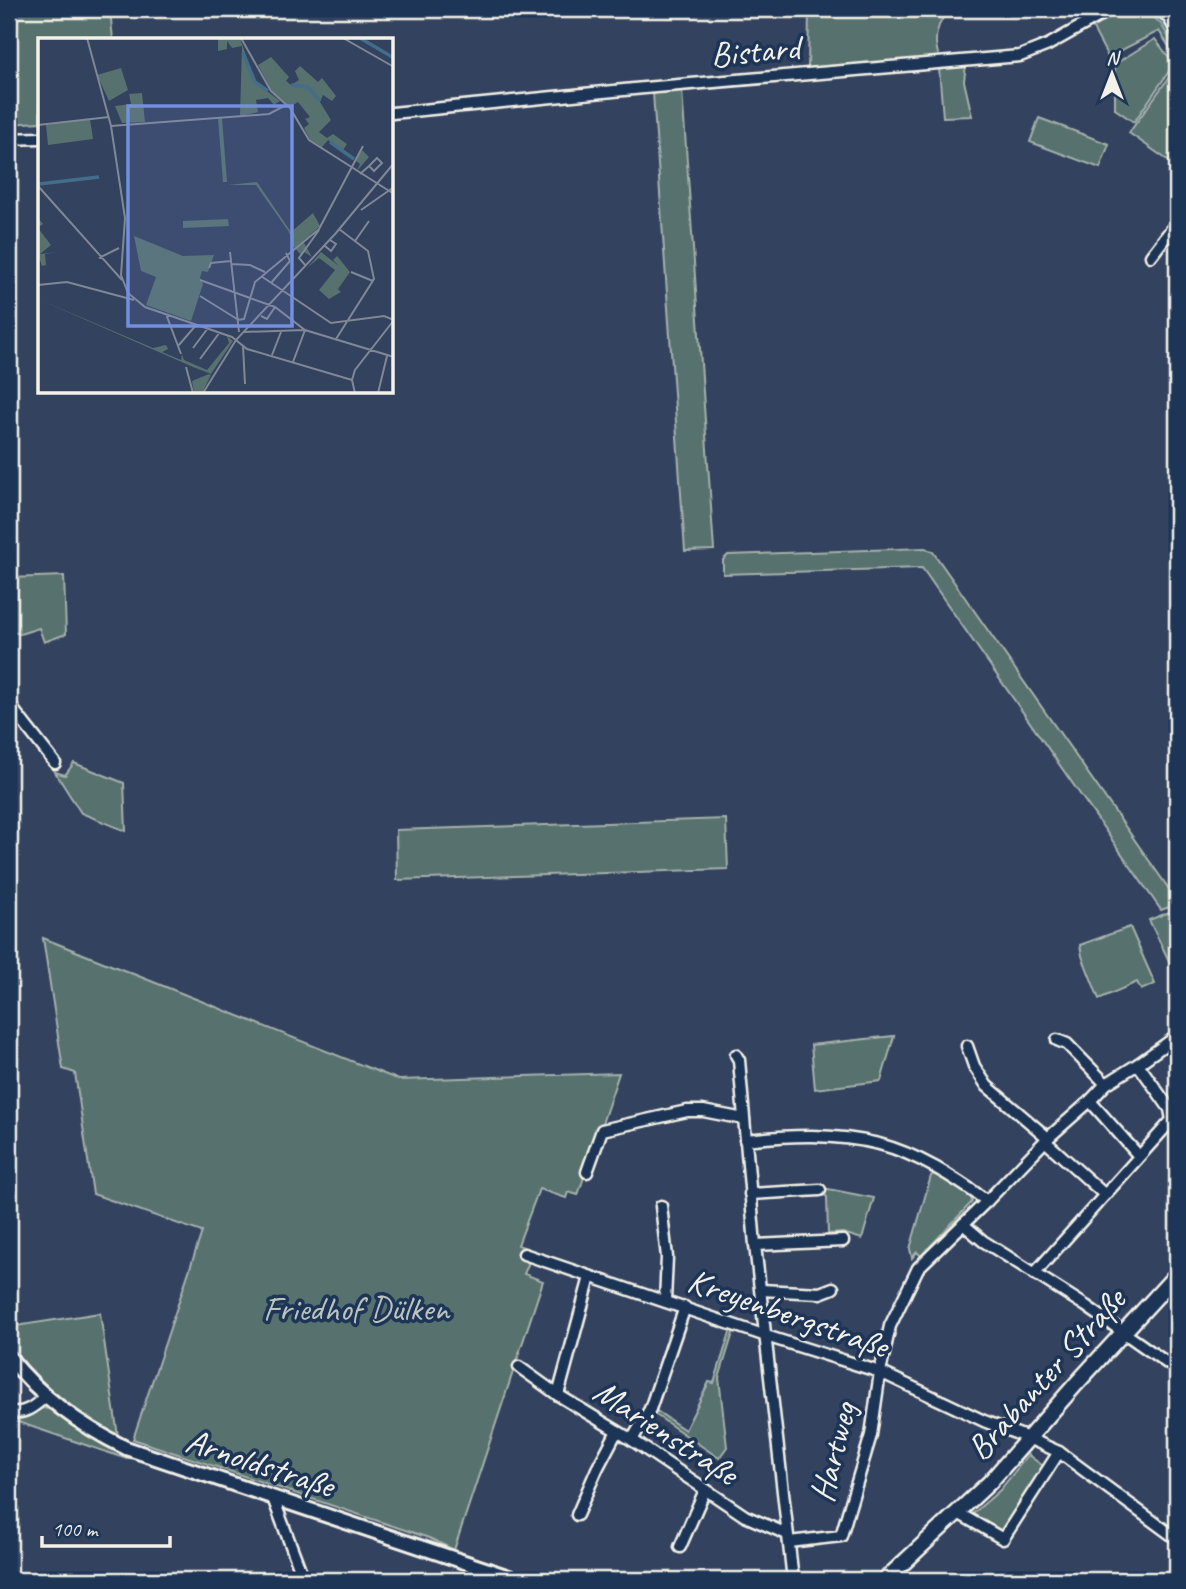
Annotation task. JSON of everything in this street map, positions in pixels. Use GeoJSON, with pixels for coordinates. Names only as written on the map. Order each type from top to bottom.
{"type":"FeatureCollection","features":[{"type":"Feature","properties":{"kind":"main road","name":"Brabanter Straße"},"geometry":{"type":"LineString","coordinates":[[885,1580],[990,1482],[1177,1274]]}},
{"type":"Feature","properties":{"kind":"street","name":"Bistard"},"geometry":{"type":"LineString","coordinates":[[394,113],[1020,56],[1048,46],[1112,9]]}},
{"type":"Feature","properties":{"kind":"street"},"geometry":{"type":"LineString","coordinates":[[1160,9],[1177,32]]}},
{"type":"Feature","properties":{"kind":"street"},"geometry":{"type":"LineString","coordinates":[[9,139],[38,138]]}},
{"type":"Feature","properties":{"kind":"street"},"geometry":{"type":"LineString","coordinates":[[1152,256],[1177,222]]}},
{"type":"Feature","properties":{"kind":"street"},"geometry":{"type":"LineString","coordinates":[[9,704],[55,763]]}},
{"type":"Feature","properties":{"kind":"street"},"geometry":{"type":"LineString","coordinates":[[880,1372],[890,1326],[918,1268],[1106,1084],[1177,1036]]}},
{"type":"Feature","properties":{"kind":"street"},"geometry":{"type":"LineString","coordinates":[[1057,1040],[1067,1044],[1106,1084]]}},
{"type":"Feature","properties":{"kind":"street"},"geometry":{"type":"LineString","coordinates":[[967,1046],[974,1066],[987,1086],[1105,1195]]}},
{"type":"Feature","properties":{"kind":"street"},"geometry":{"type":"LineString","coordinates":[[736,1055],[793,1580]]}},
{"type":"Feature","properties":{"kind":"street"},"geometry":{"type":"LineString","coordinates":[[1034,1274],[1172,1119],[1170,1108],[1138,1064]]}},
{"type":"Feature","properties":{"kind":"street"},"geometry":{"type":"LineString","coordinates":[[1090,1101],[1139,1156]]}},
{"type":"Feature","properties":{"kind":"street"},"geometry":{"type":"LineString","coordinates":[[587,1172],[602,1130],[687,1111],[703,1111],[744,1119]]}},
{"type":"Feature","properties":{"kind":"street"},"geometry":{"type":"LineString","coordinates":[[745,1140],[831,1136],[880,1144],[932,1166],[987,1201]]}},
{"type":"Feature","properties":{"kind":"street"},"geometry":{"type":"LineString","coordinates":[[750,1194],[820,1190]]}},
{"type":"Feature","properties":{"kind":"street"},"geometry":{"type":"LineString","coordinates":[[661,1206],[667,1257],[665,1301]]}},
{"type":"Feature","properties":{"kind":"street"},"geometry":{"type":"LineString","coordinates":[[963,1224],[983,1241],[1086,1306],[1177,1370]]}},
{"type":"Feature","properties":{"kind":"street"},"geometry":{"type":"LineString","coordinates":[[755,1245],[844,1241]]}},
{"type":"Feature","properties":{"kind":"street","name":"Kreyenbergstraße"},"geometry":{"type":"LineString","coordinates":[[524,1254],[880,1372],[984,1421],[1059,1452],[1177,1539]]}},
{"type":"Feature","properties":{"kind":"street"},"geometry":{"type":"LineString","coordinates":[[558,1395],[590,1277]]}},
{"type":"Feature","properties":{"kind":"street"},"geometry":{"type":"LineString","coordinates":[[761,1290],[821,1293],[833,1288]]}},
{"type":"Feature","properties":{"kind":"street"},"geometry":{"type":"LineString","coordinates":[[632,1440],[650,1409],[685,1307]]}},
{"type":"Feature","properties":{"kind":"street","name":"Arnoldstraße"},"geometry":{"type":"LineString","coordinates":[[9,1357],[45,1397],[78,1422],[125,1448],[274,1497],[496,1577],[518,1580]]}},
{"type":"Feature","properties":{"kind":"street","name":"Marienstraße"},"geometry":{"type":"LineString","coordinates":[[519,1367],[745,1516],[788,1538]]}},
{"type":"Feature","properties":{"kind":"street","name":"Hartweg"},"geometry":{"type":"LineString","coordinates":[[788,1538],[841,1536],[871,1434],[880,1372]]}},
{"type":"Feature","properties":{"kind":"street"},"geometry":{"type":"LineString","coordinates":[[9,1411],[16,1414],[36,1406],[45,1397]]}},
{"type":"Feature","properties":{"kind":"street"},"geometry":{"type":"LineString","coordinates":[[577,1515],[617,1431]]}},
{"type":"Feature","properties":{"kind":"street","name":"Brabanter Straße"},"geometry":{"type":"LineString","coordinates":[[958,1513],[1003,1539],[1059,1452]]}},
{"type":"Feature","properties":{"kind":"street"},"geometry":{"type":"LineString","coordinates":[[680,1547],[705,1490]]}},
{"type":"Feature","properties":{"kind":"street"},"geometry":{"type":"LineString","coordinates":[[274,1497],[304,1580]]}},
{"type":"Feature","properties":{"kind":"green space"},"geometry":{"type":"Polygon","coordinates":[[[9,9],[110,9],[113,38],[38,38],[38,122],[9,124],[9,9]]]}},
{"type":"Feature","properties":{"kind":"green space"},"geometry":{"type":"Polygon","coordinates":[[[809,9],[941,9],[945,15],[937,31],[936,42],[940,59],[808,70],[809,9]]]}},
{"type":"Feature","properties":{"kind":"green space"},"geometry":{"type":"Polygon","coordinates":[[[1123,9],[1152,9],[1170,31],[1177,59],[1159,31],[1108,57],[1092,27],[1123,9]]]}},
{"type":"Feature","properties":{"kind":"green space"},"geometry":{"type":"Polygon","coordinates":[[[1155,39],[1174,64],[1134,122],[1115,109],[1115,64],[1155,39]]]}},
{"type":"Feature","properties":{"kind":"green space"},"geometry":{"type":"Polygon","coordinates":[[[966,65],[964,81],[972,116],[943,117],[939,68],[966,65]]]}},
{"type":"Feature","properties":{"kind":"green space"},"geometry":{"type":"Polygon","coordinates":[[[1177,66],[1177,168],[1129,133],[1177,66]]]}},
{"type":"Feature","properties":{"kind":"green space"},"geometry":{"type":"Polygon","coordinates":[[[682,90],[714,550],[685,551],[653,93],[682,90]]]}},
{"type":"Feature","properties":{"kind":"green space"},"geometry":{"type":"Polygon","coordinates":[[[1039,118],[1109,144],[1100,168],[1030,142],[1039,118]]]}},
{"type":"Feature","properties":{"kind":"green space"},"geometry":{"type":"Polygon","coordinates":[[[925,548],[933,552],[1176,899],[1175,905],[1161,910],[922,568],[723,574],[723,560],[728,555],[925,548]]]}},
{"type":"Feature","properties":{"kind":"green space"},"geometry":{"type":"Polygon","coordinates":[[[64,576],[66,634],[44,642],[39,628],[20,634],[9,631],[9,578],[64,576]]]}},
{"type":"Feature","properties":{"kind":"green space"},"geometry":{"type":"Polygon","coordinates":[[[74,763],[124,783],[126,831],[81,813],[55,772],[65,775],[74,763]]]}},
{"type":"Feature","properties":{"kind":"green space"},"geometry":{"type":"Polygon","coordinates":[[[726,819],[728,869],[397,880],[396,830],[726,819]]]}},
{"type":"Feature","properties":{"kind":"green space"},"geometry":{"type":"Polygon","coordinates":[[[1177,909],[1177,977],[1149,920],[1177,909]]]}},
{"type":"Feature","properties":{"kind":"green space"},"geometry":{"type":"Polygon","coordinates":[[[1130,927],[1155,984],[1141,990],[1137,982],[1099,999],[1080,945],[1130,927]]]}},
{"type":"Feature","properties":{"kind":"green space","name":"Friedhof Dülken"},"geometry":{"type":"Polygon","coordinates":[[[43,938],[399,1080],[619,1073],[578,1195],[568,1192],[566,1198],[539,1189],[518,1245],[526,1248],[522,1259],[529,1262],[524,1274],[543,1281],[454,1550],[429,1538],[133,1439],[202,1232],[93,1194],[75,1073],[63,1069],[43,938]]]}},
{"type":"Feature","properties":{"kind":"green space"},"geometry":{"type":"Polygon","coordinates":[[[894,1036],[881,1081],[815,1089],[811,1045],[894,1036]]]}},
{"type":"Feature","properties":{"kind":"green space"},"geometry":{"type":"Polygon","coordinates":[[[934,1174],[954,1183],[971,1196],[972,1202],[921,1256],[917,1252],[912,1258],[910,1249],[931,1176],[934,1174]]]}},
{"type":"Feature","properties":{"kind":"green space"},"geometry":{"type":"Polygon","coordinates":[[[823,1188],[874,1198],[862,1239],[843,1233],[828,1234],[827,1197],[822,1193],[823,1188]]]}},
{"type":"Feature","properties":{"kind":"green space"},"geometry":{"type":"Polygon","coordinates":[[[100,1313],[118,1436],[111,1436],[80,1419],[24,1369],[9,1350],[9,1327],[100,1313]]]}},
{"type":"Feature","properties":{"kind":"green space"},"geometry":{"type":"Polygon","coordinates":[[[731,1329],[734,1330],[719,1378],[727,1447],[719,1458],[653,1413],[655,1410],[685,1430],[709,1382],[714,1383],[731,1329]]]}},
{"type":"Feature","properties":{"kind":"green space"},"geometry":{"type":"Polygon","coordinates":[[[43,1408],[56,1411],[122,1450],[128,1458],[9,1419],[9,1414],[26,1415],[43,1408]]]}},
{"type":"Feature","properties":{"kind":"green space"},"geometry":{"type":"Polygon","coordinates":[[[1028,1455],[1046,1468],[1001,1533],[970,1516],[1000,1490],[1028,1455]]]}},
{"type":"Feature","properties":{"kind":"waterway"},"geometry":{"type":"LineString","coordinates":[[1146,9],[1161,24],[1177,50]]}}]}
